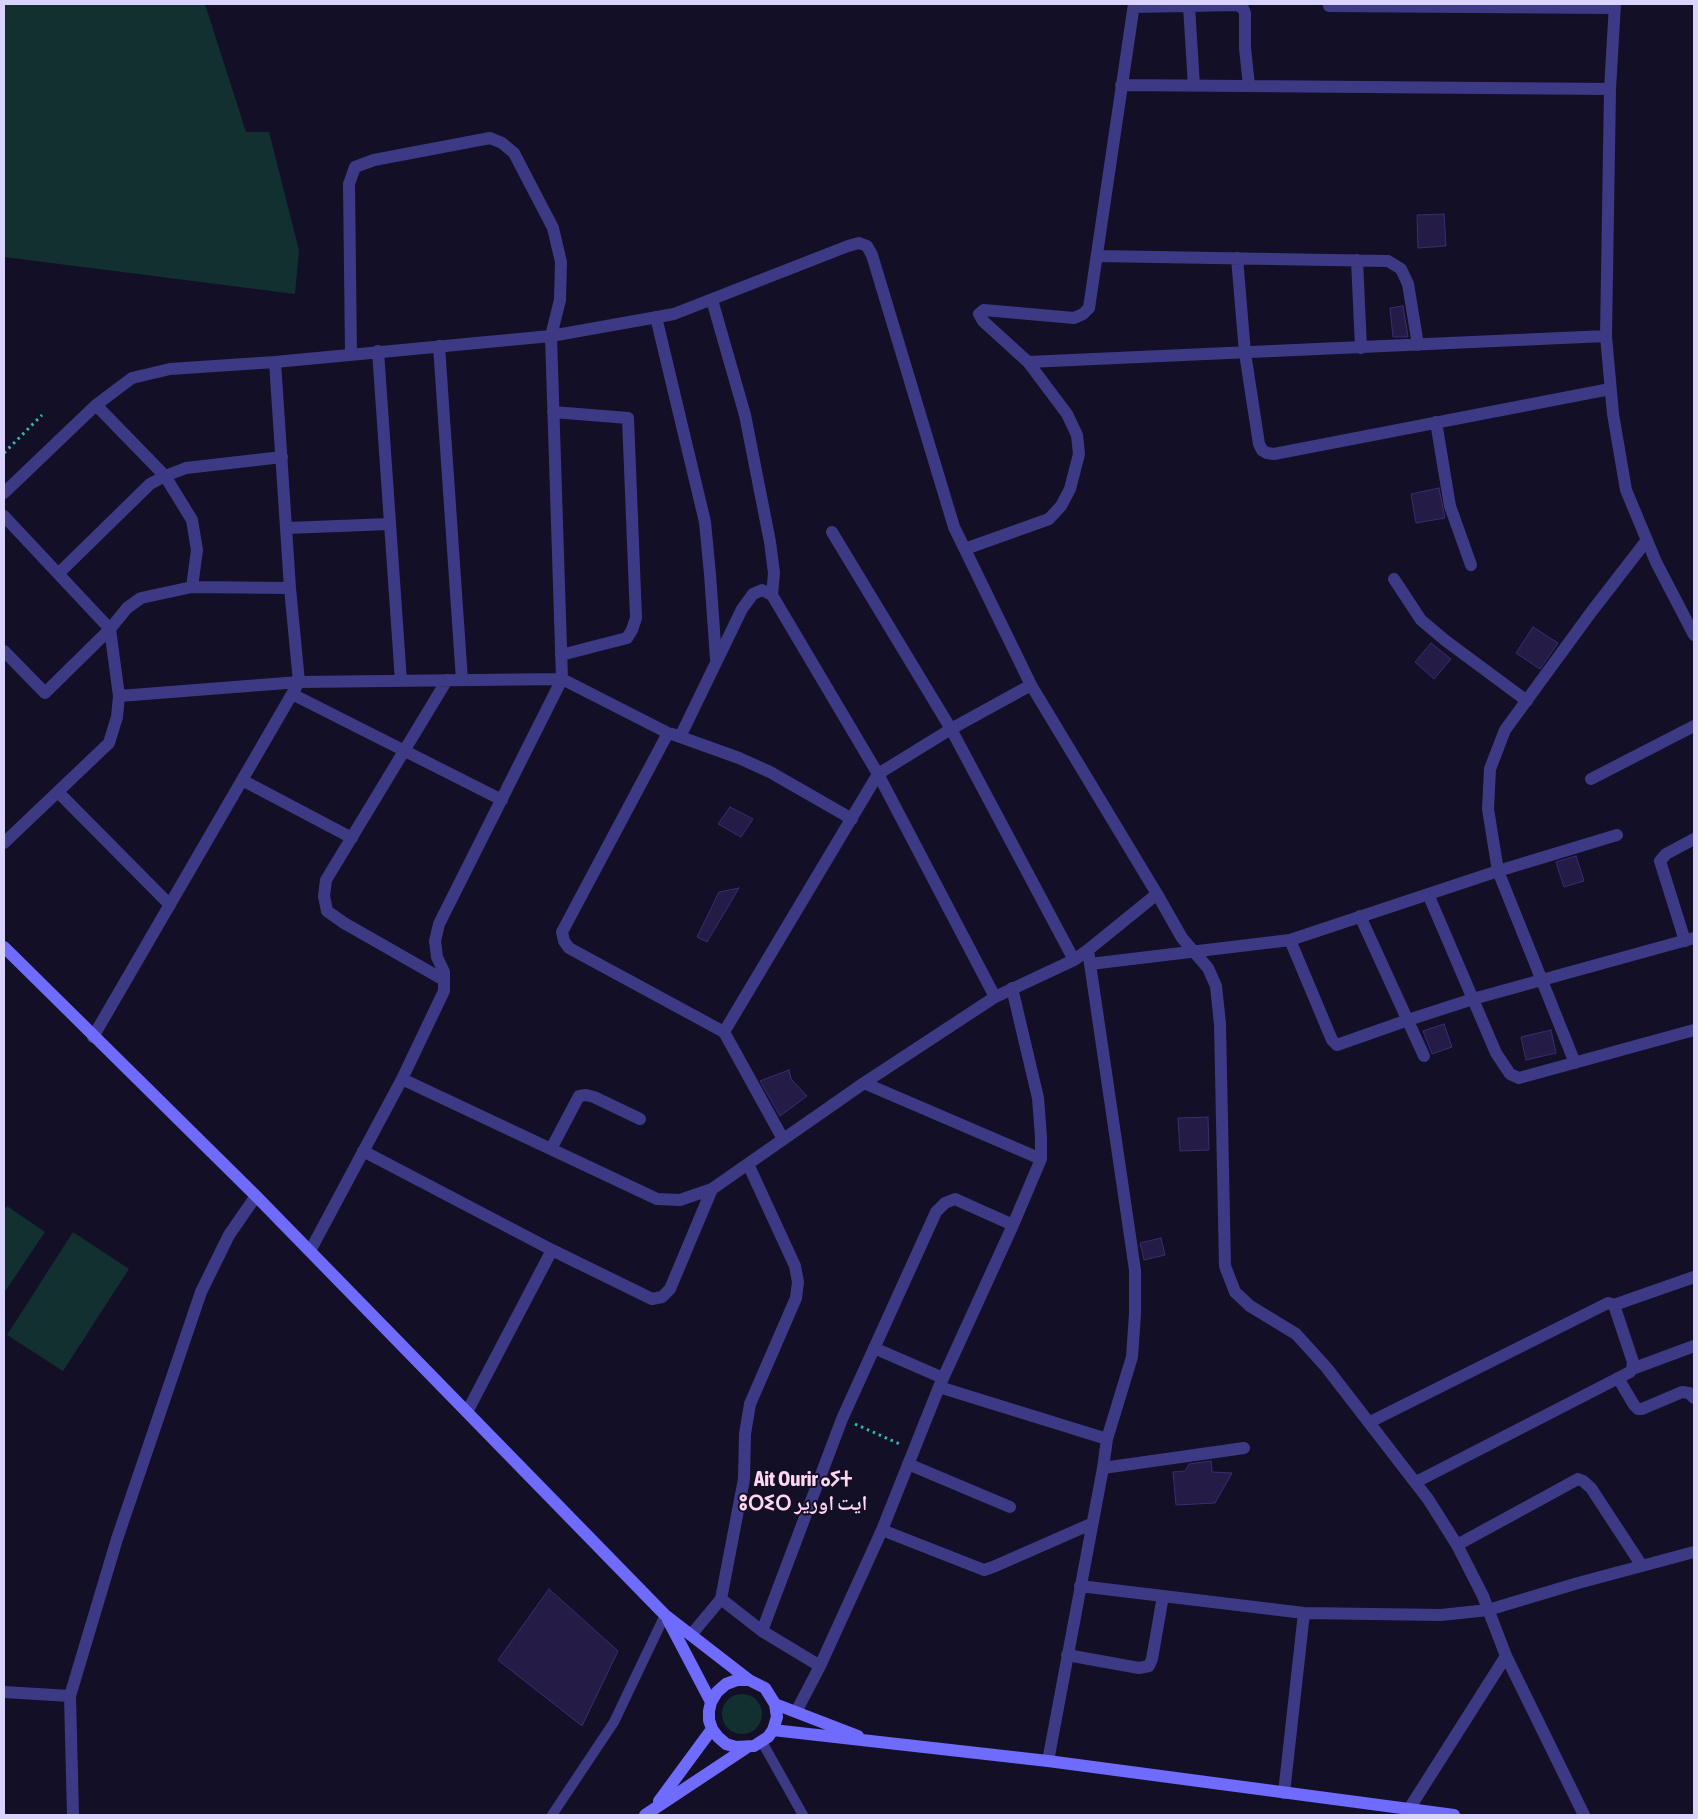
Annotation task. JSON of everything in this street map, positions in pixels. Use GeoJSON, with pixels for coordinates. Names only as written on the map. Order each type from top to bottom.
{"type":"FeatureCollection","features":[{"type":"Feature","properties":{"kind":"street"},"geometry":{"type":"LineString","coordinates":[[964,549],[1049,519],[1061,506],[1070,489],[1079,454],[1077,434],[1067,414],[1028,362],[983,321],[980,314],[984,310],[1074,318],[1084,314],[1089,308],[1092,299],[1134,5],[1237,5],[1244,8],[1246,13],[1245,48],[1249,86]]}},
{"type":"Feature","properties":{"kind":"street"},"geometry":{"type":"LineString","coordinates":[[1189,6],[1194,86]]}},
{"type":"Feature","properties":{"kind":"street"},"geometry":{"type":"LineString","coordinates":[[1329,6],[1615,6],[1610,89],[1606,336],[1612,414],[1626,490],[1656,562],[1694,635]]}},
{"type":"Feature","properties":{"kind":"street"},"geometry":{"type":"LineString","coordinates":[[1122,85],[1610,89]]}},
{"type":"Feature","properties":{"kind":"street"},"geometry":{"type":"LineString","coordinates":[[310,1251],[402,1079],[444,991],[444,972],[437,957],[435,940],[439,924],[562,679],[551,336],[560,300],[561,262],[553,228],[514,153],[502,143],[490,138],[374,160],[355,167],[349,184],[351,354]]}},
{"type":"Feature","properties":{"kind":"street"},"geometry":{"type":"LineString","coordinates":[[4,493],[96,405],[132,378],[170,369],[275,362],[551,336],[674,314],[848,246],[858,243],[867,246],[872,255],[954,527],[964,549],[1032,684],[1182,938],[1208,968],[1216,986],[1220,1024],[1225,1266],[1235,1292],[1250,1306],[1296,1334],[1326,1366],[1416,1482],[1457,1545],[1483,1596],[1506,1656],[1584,1815]]}},
{"type":"Feature","properties":{"kind":"street"},"geometry":{"type":"LineString","coordinates":[[1098,256],[1388,261],[1401,269],[1408,284],[1418,345]]}},
{"type":"Feature","properties":{"kind":"street"},"geometry":{"type":"LineString","coordinates":[[1237,258],[1245,353],[1259,444],[1262,450],[1267,452],[1274,454],[1610,389]]}},
{"type":"Feature","properties":{"kind":"street"},"geometry":{"type":"LineString","coordinates":[[1356,260],[1360,348]]}},
{"type":"Feature","properties":{"kind":"street"},"geometry":{"type":"LineString","coordinates":[[712,300],[745,415],[770,542],[774,573],[772,594],[878,774],[995,997]]}},
{"type":"Feature","properties":{"kind":"street"},"geometry":{"type":"LineString","coordinates":[[656,317],[705,522],[717,661]]}},
{"type":"Feature","properties":{"kind":"street"},"geometry":{"type":"LineString","coordinates":[[1028,362],[1606,336]]}},
{"type":"Feature","properties":{"kind":"street"},"geometry":{"type":"LineString","coordinates":[[438,346],[462,680]]}},
{"type":"Feature","properties":{"kind":"street"},"geometry":{"type":"LineString","coordinates":[[378,351],[402,681]]}},
{"type":"Feature","properties":{"kind":"street"},"geometry":{"type":"LineString","coordinates":[[93,1037],[298,682],[275,362]]}},
{"type":"Feature","properties":{"kind":"street"},"geometry":{"type":"LineString","coordinates":[[96,405],[165,476],[192,520],[197,550],[192,587]]}},
{"type":"Feature","properties":{"kind":"street"},"geometry":{"type":"LineString","coordinates":[[553,412],[628,418],[636,618],[627,638],[561,655]]}},
{"type":"Feature","properties":{"kind":"street"},"geometry":{"type":"LineString","coordinates":[[1436,422],[1450,506],[1471,565]]}},
{"type":"Feature","properties":{"kind":"street"},"geometry":{"type":"LineString","coordinates":[[59,573],[150,484],[165,476],[186,468],[282,457]]}},
{"type":"Feature","properties":{"kind":"street"},"geometry":{"type":"LineString","coordinates":[[4,516],[110,629],[119,696],[117,717],[109,743],[4,844]]}},
{"type":"Feature","properties":{"kind":"street"},"geometry":{"type":"LineString","coordinates":[[287,528],[390,524]]}},
{"type":"Feature","properties":{"kind":"street"},"geometry":{"type":"LineString","coordinates":[[832,532],[951,729],[1074,960]]}},
{"type":"Feature","properties":{"kind":"street"},"geometry":{"type":"LineString","coordinates":[[1575,1063],[1498,871],[1488,808],[1490,769],[1505,730],[1592,611],[1647,540]]}},
{"type":"Feature","properties":{"kind":"street"},"geometry":{"type":"LineString","coordinates":[[1394,579],[1421,620],[1446,641],[1527,701]]}},
{"type":"Feature","properties":{"kind":"street"},"geometry":{"type":"LineString","coordinates":[[4,650],[45,693],[110,629],[127,608],[141,598],[192,587],[290,588]]}},
{"type":"Feature","properties":{"kind":"street"},"geometry":{"type":"LineString","coordinates":[[772,594],[762,590],[753,594],[742,609],[717,661],[562,932],[564,941],[570,948],[724,1032],[783,1139]]}},
{"type":"Feature","properties":{"kind":"street"},"geometry":{"type":"LineString","coordinates":[[119,696],[298,682],[562,679],[674,735],[739,758],[770,772],[852,819]]}},
{"type":"Feature","properties":{"kind":"street"},"geometry":{"type":"LineString","coordinates":[[444,980],[344,923],[327,911],[324,896],[326,880],[447,680]]}},
{"type":"Feature","properties":{"kind":"street"},"geometry":{"type":"LineString","coordinates":[[724,1032],[878,774],[951,729],[1032,684]]}},
{"type":"Feature","properties":{"kind":"street"},"geometry":{"type":"LineString","coordinates":[[292,694],[502,800]]}},
{"type":"Feature","properties":{"kind":"street"},"geometry":{"type":"LineString","coordinates":[[1592,779],[1694,726]]}},
{"type":"Feature","properties":{"kind":"street"},"geometry":{"type":"LineString","coordinates":[[242,780],[352,838]]}},
{"type":"Feature","properties":{"kind":"street"},"geometry":{"type":"LineString","coordinates":[[58,792],[170,905]]}},
{"type":"Feature","properties":{"kind":"street"},"geometry":{"type":"LineString","coordinates":[[1090,964],[1290,940],[1617,834]]}},
{"type":"Feature","properties":{"kind":"street"},"geometry":{"type":"LineString","coordinates":[[1290,940],[1332,1040],[1337,1045],[1473,999],[1690,940],[1660,861],[1666,854],[1694,838]]}},
{"type":"Feature","properties":{"kind":"street"},"geometry":{"type":"LineString","coordinates":[[402,1079],[658,1199],[680,1200],[712,1189],[864,1083],[995,997],[1074,960],[1157,894]]}},
{"type":"Feature","properties":{"kind":"street"},"geometry":{"type":"LineString","coordinates":[[1428,894],[1496,1053],[1510,1074],[1519,1078],[1694,1030]]}},
{"type":"Feature","properties":{"kind":"street"},"geometry":{"type":"LineString","coordinates":[[1360,916],[1424,1056]]}},
{"type":"Feature","properties":{"kind":"street"},"geometry":{"type":"LineString","coordinates":[[4,947],[256,1196],[665,1615],[748,1680],[765,1688],[775,1704],[777,1717],[773,1730],[762,1742],[746,1748],[649,1812]]}},
{"type":"Feature","properties":{"kind":"street"},"geometry":{"type":"LineString","coordinates":[[1048,1761],[1107,1439],[1132,1357],[1135,1314],[1135,1270],[1088,950]]}},
{"type":"Feature","properties":{"kind":"street"},"geometry":{"type":"LineString","coordinates":[[796,1712],[820,1666],[882,1530],[941,1383],[1042,1159],[1038,1098],[1012,988]]}},
{"type":"Feature","properties":{"kind":"street"},"geometry":{"type":"LineString","coordinates":[[864,1083],[1042,1159]]}},
{"type":"Feature","properties":{"kind":"street"},"geometry":{"type":"LineString","coordinates":[[551,1149],[578,1096],[586,1095],[640,1119]]}},
{"type":"Feature","properties":{"kind":"street"},"geometry":{"type":"LineString","coordinates":[[363,1150],[552,1250],[652,1299],[662,1297],[670,1289],[712,1189]]}},
{"type":"Feature","properties":{"kind":"street"},"geometry":{"type":"LineString","coordinates":[[691,1635],[722,1599],[744,1479],[745,1434],[750,1404],[796,1298],[798,1282],[795,1266],[748,1164]]}},
{"type":"Feature","properties":{"kind":"street"},"geometry":{"type":"LineString","coordinates":[[73,1815],[70,1696],[117,1539],[201,1292],[229,1235],[256,1196]]}},
{"type":"Feature","properties":{"kind":"street"},"geometry":{"type":"LineString","coordinates":[[762,1631],[842,1419],[936,1212],[945,1203],[955,1199],[1013,1225]]}},
{"type":"Feature","properties":{"kind":"street"},"geometry":{"type":"LineString","coordinates":[[467,1412],[552,1250]]}},
{"type":"Feature","properties":{"kind":"street"},"geometry":{"type":"LineString","coordinates":[[1370,1422],[1608,1303],[1614,1305],[1694,1277]]}},
{"type":"Feature","properties":{"kind":"street"},"geometry":{"type":"LineString","coordinates":[[1614,1305],[1632,1362],[1632,1369]]}},
{"type":"Feature","properties":{"kind":"street"},"geometry":{"type":"LineString","coordinates":[[1416,1482],[1632,1369],[1694,1346]]}},
{"type":"Feature","properties":{"kind":"street"},"geometry":{"type":"LineString","coordinates":[[874,1348],[941,1383],[1107,1439]]}},
{"type":"Feature","properties":{"kind":"street"},"geometry":{"type":"LineString","coordinates":[[1618,1378],[1638,1409],[1682,1392],[1689,1393],[1694,1398]]}},
{"type":"Feature","properties":{"kind":"street"},"geometry":{"type":"LineString","coordinates":[[1103,1468],[1244,1448]]}},
{"type":"Feature","properties":{"kind":"street"},"geometry":{"type":"LineString","coordinates":[[908,1464],[1010,1507]]}},
{"type":"Feature","properties":{"kind":"street"},"geometry":{"type":"LineString","coordinates":[[1457,1545],[1578,1479],[1591,1488],[1642,1566]]}},
{"type":"Feature","properties":{"kind":"street"},"geometry":{"type":"LineString","coordinates":[[882,1530],[984,1570],[1091,1524]]}},
{"type":"Feature","properties":{"kind":"street"},"geometry":{"type":"LineString","coordinates":[[1080,1586],[1304,1614],[1441,1614],[1488,1610],[1694,1552]]}},
{"type":"Feature","properties":{"kind":"street"},"geometry":{"type":"LineString","coordinates":[[1067,1656],[1139,1668],[1149,1666],[1152,1659],[1163,1596]]}},
{"type":"Feature","properties":{"kind":"street"},"geometry":{"type":"LineString","coordinates":[[722,1599],[762,1631],[820,1666]]}},
{"type":"Feature","properties":{"kind":"street"},"geometry":{"type":"LineString","coordinates":[[1284,1793],[1304,1614]]}},
{"type":"Feature","properties":{"kind":"street"},"geometry":{"type":"LineString","coordinates":[[665,1615],[711,1702]]}},
{"type":"Feature","properties":{"kind":"street"},"geometry":{"type":"LineString","coordinates":[[1409,1809],[1506,1656]]}},
{"type":"Feature","properties":{"kind":"street"},"geometry":{"type":"LineString","coordinates":[[746,1748],[726,1744],[718,1738],[709,1720],[711,1702],[717,1692],[726,1684],[737,1680],[748,1680]]}},
{"type":"Feature","properties":{"kind":"street"},"geometry":{"type":"LineString","coordinates":[[4,1692],[70,1696]]}},
{"type":"Feature","properties":{"kind":"street"},"geometry":{"type":"LineString","coordinates":[[775,1704],[874,1742]]}},
{"type":"Feature","properties":{"kind":"street"},"geometry":{"type":"LineString","coordinates":[[649,1812],[712,1729]]}},
{"type":"Feature","properties":{"kind":"street"},"geometry":{"type":"LineString","coordinates":[[773,1730],[1048,1761],[1284,1793],[1385,1811],[1409,1809],[1454,1815]]}},
{"type":"Feature","properties":{"kind":"lane"},"geometry":{"type":"LineString","coordinates":[[552,1815],[614,1722],[665,1615]]}},
{"type":"Feature","properties":{"kind":"lane"},"geometry":{"type":"LineString","coordinates":[[762,1742],[803,1815]]}},
{"type":"Feature","properties":{"kind":"path"},"geometry":{"type":"LineString","coordinates":[[4,453],[42,415]]}},
{"type":"Feature","properties":{"kind":"path"},"geometry":{"type":"LineString","coordinates":[[842,1419],[914,1450]]}},
{"type":"Feature","properties":{"kind":"green space"},"geometry":{"type":"Polygon","coordinates":[[[4,4],[205,4],[246,132],[269,132],[299,250],[295,294],[4,257],[4,4]]]}},
{"type":"Feature","properties":{"kind":"green space"},"geometry":{"type":"Polygon","coordinates":[[[7,1206],[45,1232],[4,1293],[4,1211],[7,1206]]]}},
{"type":"Feature","properties":{"kind":"green space"},"geometry":{"type":"Polygon","coordinates":[[[73,1232],[129,1269],[63,1371],[7,1335],[73,1232]]]}},
{"type":"Feature","properties":{"kind":"green space"},"geometry":{"type":"Polygon","coordinates":[[[742,1694],[756,1700],[762,1714],[756,1728],[742,1734],[728,1728],[722,1714],[728,1700],[742,1694]]]}},
{"type":"Feature","properties":{"kind":"building"},"geometry":{"type":"Polygon","coordinates":[[[1444,214],[1446,246],[1418,248],[1417,215],[1444,214]]]}},
{"type":"Feature","properties":{"kind":"building"},"geometry":{"type":"Polygon","coordinates":[[[1403,306],[1408,337],[1393,337],[1390,308],[1403,306]]]}},
{"type":"Feature","properties":{"kind":"building"},"geometry":{"type":"Polygon","coordinates":[[[1439,488],[1445,518],[1416,523],[1411,494],[1439,488]]]}},
{"type":"Feature","properties":{"kind":"building"},"geometry":{"type":"Polygon","coordinates":[[[1533,627],[1558,643],[1540,669],[1516,653],[1533,627]]]}},
{"type":"Feature","properties":{"kind":"building"},"geometry":{"type":"Polygon","coordinates":[[[1431,643],[1451,659],[1434,679],[1415,662],[1431,643]]]}},
{"type":"Feature","properties":{"kind":"building"},"geometry":{"type":"Polygon","coordinates":[[[730,807],[753,819],[741,837],[718,824],[730,807]]]}},
{"type":"Feature","properties":{"kind":"building"},"geometry":{"type":"Polygon","coordinates":[[[1576,856],[1584,881],[1564,887],[1556,862],[1576,856]]]}},
{"type":"Feature","properties":{"kind":"building"},"geometry":{"type":"Polygon","coordinates":[[[739,888],[707,942],[697,937],[719,892],[739,888]]]}},
{"type":"Feature","properties":{"kind":"building"},"geometry":{"type":"Polygon","coordinates":[[[1444,1024],[1452,1047],[1432,1054],[1423,1031],[1444,1024]]]}},
{"type":"Feature","properties":{"kind":"building"},"geometry":{"type":"Polygon","coordinates":[[[1551,1030],[1556,1053],[1526,1060],[1521,1037],[1551,1030]]]}},
{"type":"Feature","properties":{"kind":"building"},"geometry":{"type":"Polygon","coordinates":[[[789,1070],[791,1079],[807,1096],[780,1116],[760,1081],[789,1070]]]}},
{"type":"Feature","properties":{"kind":"building"},"geometry":{"type":"Polygon","coordinates":[[[1208,1117],[1209,1150],[1180,1151],[1178,1118],[1208,1117]]]}},
{"type":"Feature","properties":{"kind":"building"},"geometry":{"type":"Polygon","coordinates":[[[1161,1238],[1165,1255],[1144,1260],[1140,1243],[1161,1238]]]}},
{"type":"Feature","properties":{"kind":"building"},"geometry":{"type":"Polygon","coordinates":[[[1211,1461],[1212,1472],[1232,1473],[1215,1503],[1176,1505],[1173,1472],[1185,1471],[1189,1464],[1211,1461]]]}},
{"type":"Feature","properties":{"kind":"building"},"geometry":{"type":"Polygon","coordinates":[[[549,1589],[618,1651],[582,1726],[498,1660],[549,1589]]]}},
{"type":"Feature","properties":{"kind":"district","name":"Ait Ourir ⴰⵢⵜ ⵓⵔⵉⵔ ايت اورير"},"geometry":{"type":"Point","coordinates":[803,1491]}}]}
